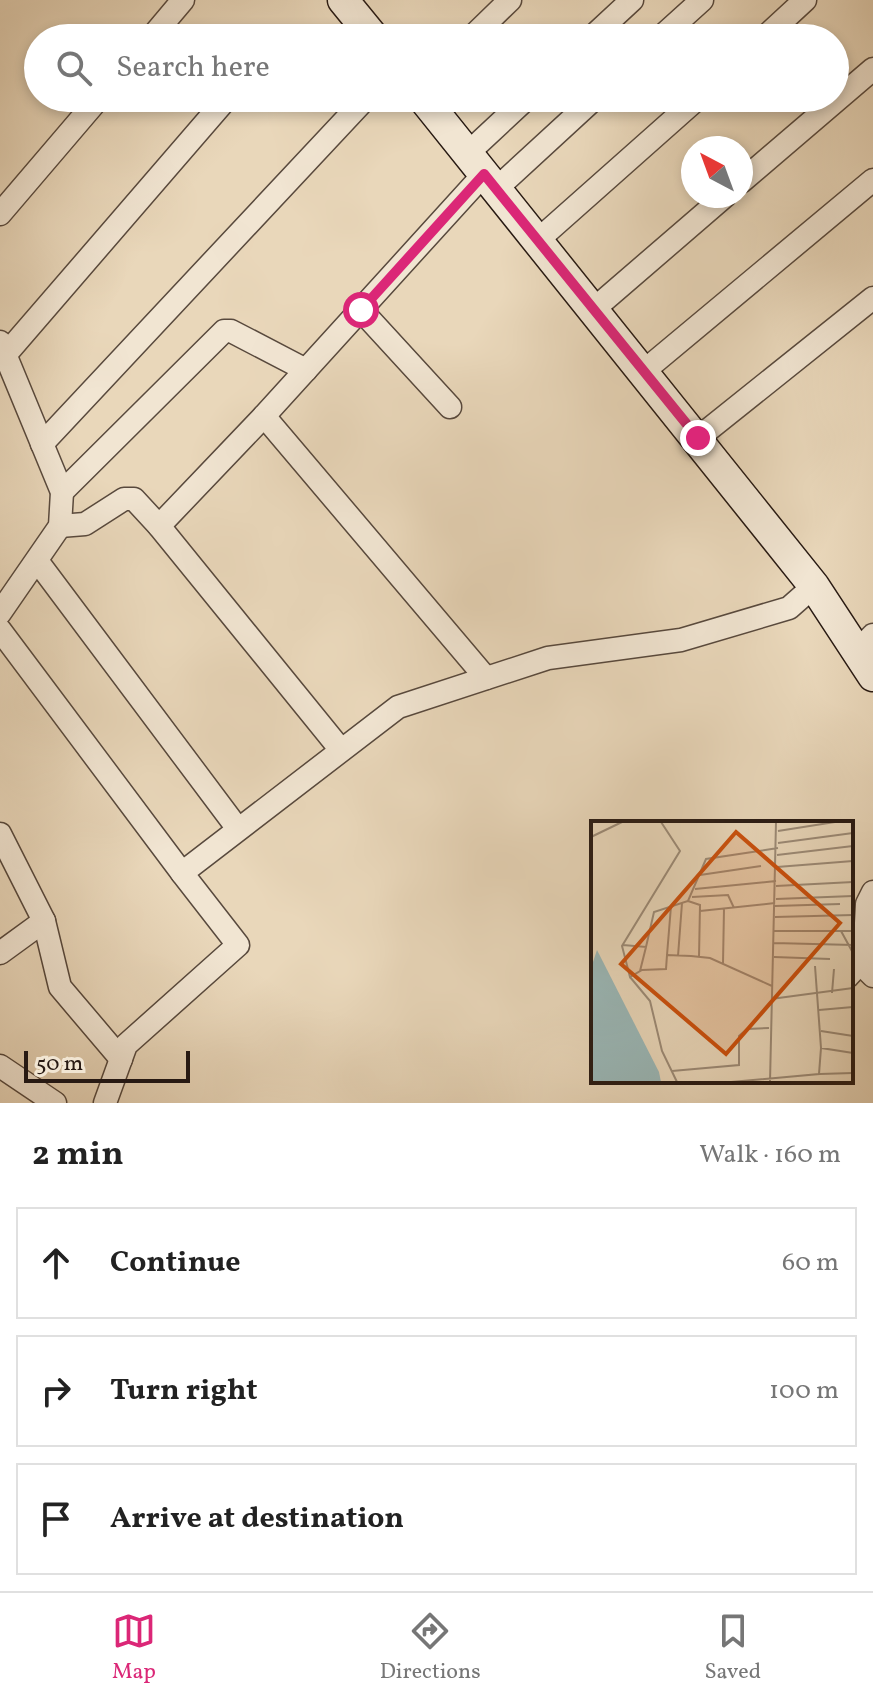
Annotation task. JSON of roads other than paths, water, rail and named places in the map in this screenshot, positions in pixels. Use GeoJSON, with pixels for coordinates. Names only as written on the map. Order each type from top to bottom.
{"type":"FeatureCollection","features":[{"type":"Feature","properties":{"kind":"street"},"geometry":{"type":"LineString","coordinates":[[163,24],[183,0]]}},
{"type":"Feature","properties":{"kind":"street"},"geometry":{"type":"LineString","coordinates":[[343,0],[363,24]]}},
{"type":"Feature","properties":{"kind":"street"},"geometry":{"type":"LineString","coordinates":[[485,24],[510,0]]}},
{"type":"Feature","properties":{"kind":"street"},"geometry":{"type":"LineString","coordinates":[[606,24],[632,0]]}},
{"type":"Feature","properties":{"kind":"street"},"geometry":{"type":"LineString","coordinates":[[675,24],[702,0]]}},
{"type":"Feature","properties":{"kind":"street"},"geometry":{"type":"LineString","coordinates":[[779,24],[805,0]]}},
{"type":"Feature","properties":{"kind":"street"},"geometry":{"type":"LineString","coordinates":[[849,90],[873,69]]}},
{"type":"Feature","properties":{"kind":"street"},"geometry":{"type":"LineString","coordinates":[[0,214],[87,112]]}},
{"type":"Feature","properties":{"kind":"street"},"geometry":{"type":"LineString","coordinates":[[0,613],[60,526],[62,492],[3,347],[214,112]]}},
{"type":"Feature","properties":{"kind":"street"},"geometry":{"type":"LineString","coordinates":[[42,444],[353,112]]}},
{"type":"Feature","properties":{"kind":"street"},"geometry":{"type":"LineString","coordinates":[[434,112],[814,586],[865,643],[873,676]]}},
{"type":"Feature","properties":{"kind":"street"},"geometry":{"type":"LineString","coordinates":[[159,526],[264,416],[483,172],[519,112]]}},
{"type":"Feature","properties":{"kind":"street"},"geometry":{"type":"LineString","coordinates":[[483,172],[574,112]]}},
{"type":"Feature","properties":{"kind":"street"},"geometry":{"type":"LineString","coordinates":[[538,240],[682,112]]}},
{"type":"Feature","properties":{"kind":"street"},"geometry":{"type":"LineString","coordinates":[[753,172],[823,112]]}},
{"type":"Feature","properties":{"kind":"street"},"geometry":{"type":"LineString","coordinates":[[644,371],[873,180]]}},
{"type":"Feature","properties":{"kind":"street"},"geometry":{"type":"LineString","coordinates":[[594,309],[711,208]]}},
{"type":"Feature","properties":{"kind":"street"},"geometry":{"type":"LineString","coordinates":[[698,438],[873,298]]}},
{"type":"Feature","properties":{"kind":"street"},"geometry":{"type":"LineString","coordinates":[[361,310],[450,407]]}},
{"type":"Feature","properties":{"kind":"street"},"geometry":{"type":"LineString","coordinates":[[62,492],[224,331],[231,331],[306,370]]}},
{"type":"Feature","properties":{"kind":"street"},"geometry":{"type":"LineString","coordinates":[[264,416],[486,678]]}},
{"type":"Feature","properties":{"kind":"street"},"geometry":{"type":"LineString","coordinates":[[60,526],[93,520],[128,498],[134,499],[341,750]]}},
{"type":"Feature","properties":{"kind":"street"},"geometry":{"type":"LineString","coordinates":[[38,562],[238,829]]}},
{"type":"Feature","properties":{"kind":"street"},"geometry":{"type":"LineString","coordinates":[[182,873],[398,707],[548,658],[681,640],[789,608],[814,586]]}},
{"type":"Feature","properties":{"kind":"street"},"geometry":{"type":"LineString","coordinates":[[0,630],[238,945],[126,1045],[105,1103]]}},
{"type":"Feature","properties":{"kind":"street"},"geometry":{"type":"LineString","coordinates":[[0,834],[44,921],[60,987],[121,1059]]}},
{"type":"Feature","properties":{"kind":"street"},"geometry":{"type":"LineString","coordinates":[[863,975],[867,904],[873,892]]}},
{"type":"Feature","properties":{"kind":"street"},"geometry":{"type":"LineString","coordinates":[[0,953],[44,921]]}},
{"type":"Feature","properties":{"kind":"street"},"geometry":{"type":"LineString","coordinates":[[0,1066],[55,1103]]}}]}
